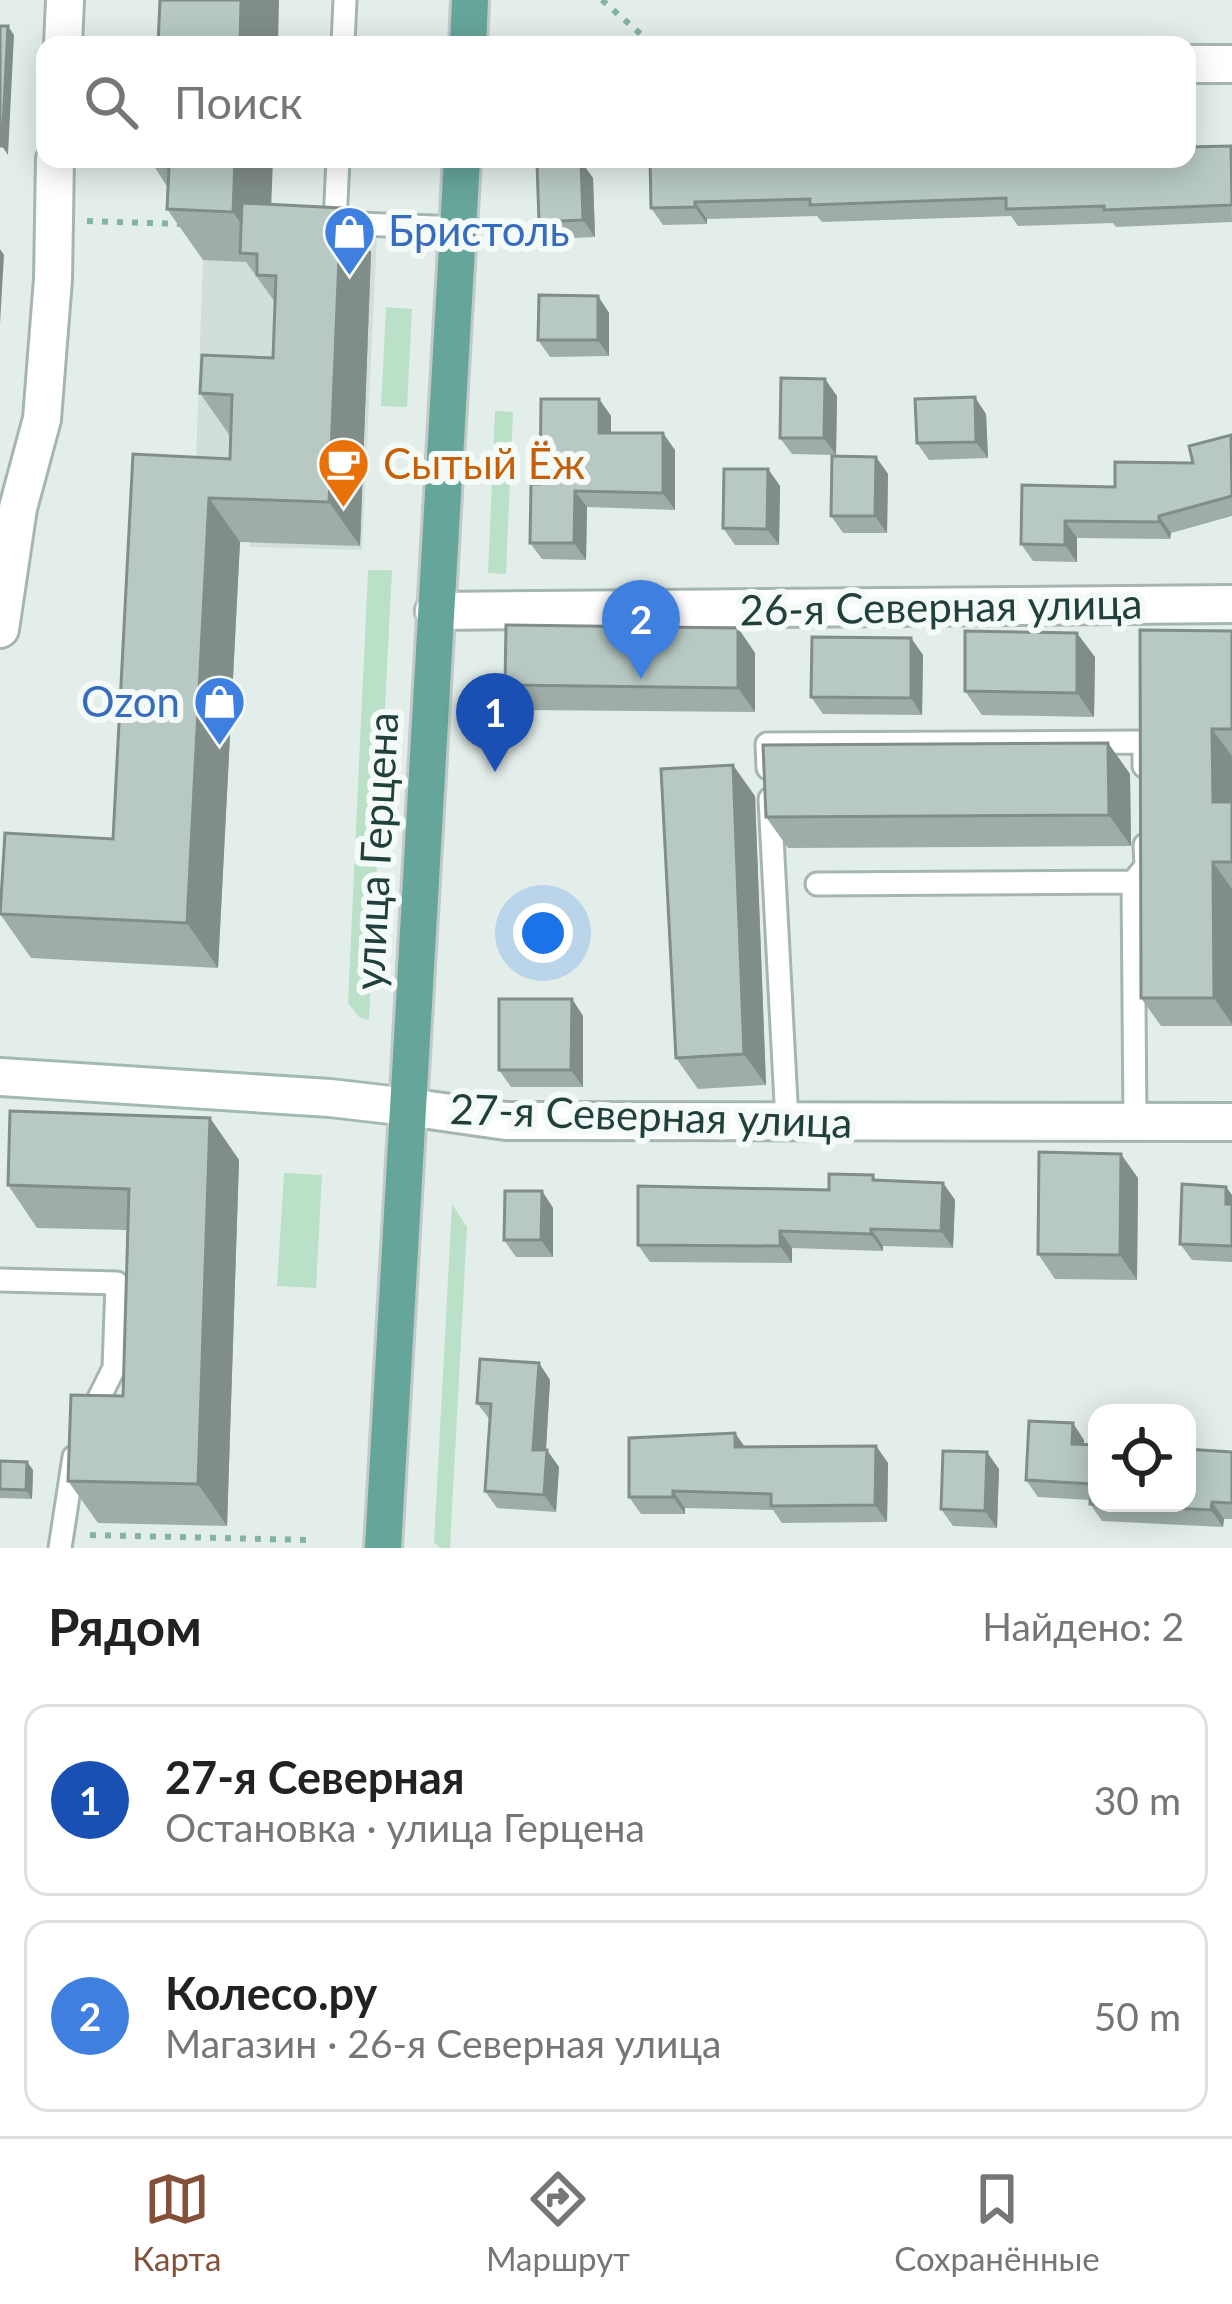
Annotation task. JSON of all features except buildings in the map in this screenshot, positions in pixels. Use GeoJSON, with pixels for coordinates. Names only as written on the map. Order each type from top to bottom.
{"type":"FeatureCollection","features":[{"type":"Feature","properties":{"kind":"main road"},"geometry":{"type":"LineString","coordinates":[[468,36],[470,0]]}},
{"type":"Feature","properties":{"kind":"main road","name":"улица Герцена"},"geometry":{"type":"LineString","coordinates":[[383,1548],[462,168]]}},
{"type":"Feature","properties":{"kind":"street"},"geometry":{"type":"LineString","coordinates":[[63,36],[65,0]]}},
{"type":"Feature","properties":{"kind":"street"},"geometry":{"type":"LineString","coordinates":[[1196,64],[1232,64]]}},
{"type":"Feature","properties":{"kind":"street"},"geometry":{"type":"LineString","coordinates":[[0,629],[19,508],[43,419],[55,168]]}},
{"type":"Feature","properties":{"kind":"street","name":"26-я Северная улица"},"geometry":{"type":"LineString","coordinates":[[434,611],[1232,604]]}},
{"type":"Feature","properties":{"kind":"street","name":"27-я Северная улица"},"geometry":{"type":"LineString","coordinates":[[0,1077],[330,1098],[506,1120],[1232,1123]]}},
{"type":"Feature","properties":{"kind":"lane"},"geometry":{"type":"LineString","coordinates":[[343,36],[345,0]]}},
{"type":"Feature","properties":{"kind":"lane"},"geometry":{"type":"LineString","coordinates":[[338,168],[335,223],[459,228]]}},
{"type":"Feature","properties":{"kind":"lane"},"geometry":{"type":"LineString","coordinates":[[787,1122],[767,744],[1144,742],[1144,783]]}},
{"type":"Feature","properties":{"kind":"lane"},"geometry":{"type":"LineString","coordinates":[[1135,1124],[1133,882],[1146,866],[1145,824]]}},
{"type":"Feature","properties":{"kind":"lane"},"geometry":{"type":"LineString","coordinates":[[817,884],[1133,882]]}},
{"type":"Feature","properties":{"kind":"lane"},"geometry":{"type":"LineString","coordinates":[[0,1280],[117,1283],[114,1367],[75,1446],[61,1541]]}},
{"type":"Feature","properties":{"kind":"path"},"geometry":{"type":"LineString","coordinates":[[602,0],[643,36]]}},
{"type":"Feature","properties":{"kind":"path"},"geometry":{"type":"LineString","coordinates":[[52,219],[202,225]]}},
{"type":"Feature","properties":{"kind":"path"},"geometry":{"type":"LineString","coordinates":[[61,1541],[308,1540]]}},
{"type":"Feature","properties":{"kind":"shaded area"},"geometry":{"type":"Polygon","coordinates":[[[204,225],[377,233],[362,550],[250,547],[251,497],[195,494],[204,225]]]}},
{"type":"Feature","properties":{"kind":"green space"},"geometry":{"type":"Polygon","coordinates":[[[386,307],[412,309],[407,407],[381,406],[386,307]]]}},
{"type":"Feature","properties":{"kind":"green space"},"geometry":{"type":"Polygon","coordinates":[[[495,411],[513,412],[506,574],[488,573],[495,411]]]}},
{"type":"Feature","properties":{"kind":"green space"},"geometry":{"type":"Polygon","coordinates":[[[368,570],[392,570],[369,1020],[359,1017],[348,1003],[368,570]]]}},
{"type":"Feature","properties":{"kind":"green space"},"geometry":{"type":"Polygon","coordinates":[[[284,1173],[322,1175],[316,1288],[277,1286],[284,1173]]]}},
{"type":"Feature","properties":{"kind":"green space"},"geometry":{"type":"Polygon","coordinates":[[[452,1204],[467,1227],[450,1548],[440,1548],[434,1542],[452,1204]]]}},
{"type":"Feature","properties":{"kind":"place","name":"Бристоль"},"geometry":{"type":"Point","coordinates":[349,277]}},
{"type":"Feature","properties":{"kind":"place","name":"Сытый Ёж"},"geometry":{"type":"Point","coordinates":[344,510]}},
{"type":"Feature","properties":{"kind":"place","name":"Колесо.ру"},"geometry":{"type":"Point","coordinates":[641,679]}},
{"type":"Feature","properties":{"kind":"place","name":"Ozon"},"geometry":{"type":"Point","coordinates":[219,748]}},
{"type":"Feature","properties":{"kind":"place","name":"27-я Северная"},"geometry":{"type":"Point","coordinates":[495,772]}}]}
